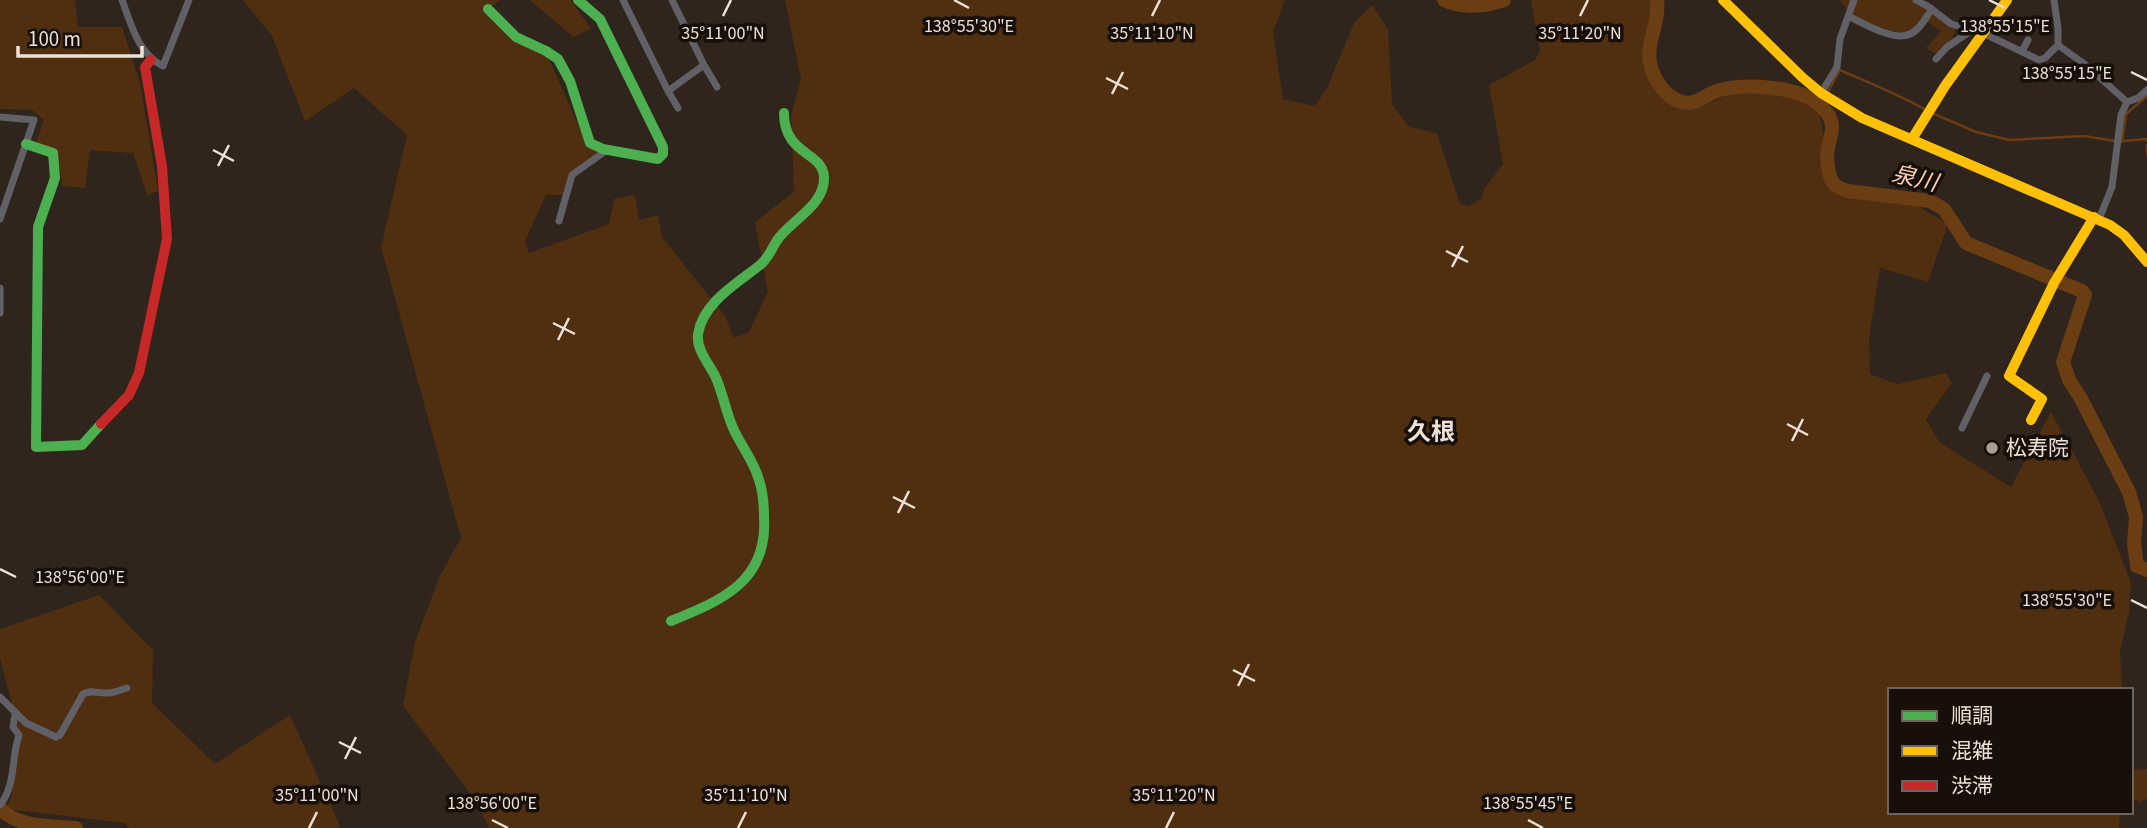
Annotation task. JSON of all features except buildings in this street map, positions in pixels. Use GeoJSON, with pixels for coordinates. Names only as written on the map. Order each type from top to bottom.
{"type":"FeatureCollection","features":[{"type":"Feature","properties":{"kind":"street"},"geometry":{"type":"LineString","coordinates":[[122,0],[133,30],[151,60],[163,66],[189,0]]}},
{"type":"Feature","properties":{"kind":"street"},"geometry":{"type":"LineString","coordinates":[[488,9],[506,24],[517,38],[558,58],[571,82],[590,143],[607,150],[658,159],[663,153],[663,147],[600,19],[578,0]]}},
{"type":"Feature","properties":{"kind":"street"},"geometry":{"type":"LineString","coordinates":[[623,0],[678,108]]}},
{"type":"Feature","properties":{"kind":"street"},"geometry":{"type":"LineString","coordinates":[[672,0],[717,87]]}},
{"type":"Feature","properties":{"kind":"street"},"geometry":{"type":"LineString","coordinates":[[1726,3],[1739,0]]}},
{"type":"Feature","properties":{"kind":"street"},"geometry":{"type":"LineString","coordinates":[[1821,93],[1837,67],[1840,39],[1854,0]]}},
{"type":"Feature","properties":{"kind":"street"},"geometry":{"type":"LineString","coordinates":[[1916,0],[1951,24],[1977,31],[2039,60],[2058,46],[2059,28],[2054,0]]}},
{"type":"Feature","properties":{"kind":"street"},"geometry":{"type":"LineString","coordinates":[[1912,139],[1977,31],[2007,0]]}},
{"type":"Feature","properties":{"kind":"street"},"geometry":{"type":"LineString","coordinates":[[1726,3],[1803,79],[1821,93],[1862,118],[2097,218],[2124,235],[2147,261]]}},
{"type":"Feature","properties":{"kind":"street"},"geometry":{"type":"LineString","coordinates":[[1848,16],[1886,34],[1901,36],[1911,34],[1917,29],[1932,9]]}},
{"type":"Feature","properties":{"kind":"street"},"geometry":{"type":"LineString","coordinates":[[1936,59],[1947,47],[1977,31]]}},
{"type":"Feature","properties":{"kind":"street"},"geometry":{"type":"LineString","coordinates":[[2022,51],[2028,40]]}},
{"type":"Feature","properties":{"kind":"street"},"geometry":{"type":"LineString","coordinates":[[2058,46],[2087,66],[2127,102]]}},
{"type":"Feature","properties":{"kind":"street"},"geometry":{"type":"LineString","coordinates":[[26,144],[53,153],[55,178],[38,228],[36,447],[82,444],[129,395],[139,373],[167,239],[162,166],[145,67],[151,60]]}},
{"type":"Feature","properties":{"kind":"street"},"geometry":{"type":"LineString","coordinates":[[668,91],[704,65]]}},
{"type":"Feature","properties":{"kind":"street"},"geometry":{"type":"LineString","coordinates":[[2031,420],[2042,399],[2009,376],[2057,279],[2097,218],[2112,187],[2121,115],[2127,102],[2138,98],[2147,90]]}},
{"type":"Feature","properties":{"kind":"street"},"geometry":{"type":"LineString","coordinates":[[671,621],[745,583],[765,547],[767,529],[759,477],[731,425],[717,380],[698,342],[698,335],[709,311],[741,278],[763,263],[779,238],[808,210],[820,191],[824,177],[820,164],[790,139],[784,127],[784,113]]}},
{"type":"Feature","properties":{"kind":"street"},"geometry":{"type":"LineString","coordinates":[[0,117],[34,120],[0,219]]}},
{"type":"Feature","properties":{"kind":"street"},"geometry":{"type":"LineString","coordinates":[[559,221],[572,175],[607,150]]}},
{"type":"Feature","properties":{"kind":"street"},"geometry":{"type":"LineString","coordinates":[[0,288],[0,313]]}},
{"type":"Feature","properties":{"kind":"street"},"geometry":{"type":"LineString","coordinates":[[1962,428],[1987,376]]}},
{"type":"Feature","properties":{"kind":"street"},"geometry":{"type":"LineString","coordinates":[[0,697],[15,714],[37,729],[56,737],[60,735],[83,694],[89,691],[105,694],[127,688]]}},
{"type":"Feature","properties":{"kind":"street"},"geometry":{"type":"LineString","coordinates":[[2,801],[10,786],[13,751],[19,735],[13,727],[15,714]]}},
{"type":"Feature","properties":{"kind":"shaded area"},"geometry":{"type":"Polygon","coordinates":[[[0,0],[75,0],[78,27],[122,27],[140,83],[158,191],[147,195],[133,153],[90,150],[85,188],[62,186],[56,160],[49,151],[36,143],[44,120],[32,110],[0,109],[0,0]]]}},
{"type":"Feature","properties":{"kind":"shaded area"},"geometry":{"type":"Polygon","coordinates":[[[243,0],[500,0],[489,9],[548,57],[587,144],[598,153],[572,172],[565,195],[546,195],[525,241],[529,253],[609,224],[614,199],[635,195],[639,220],[658,215],[662,237],[725,316],[734,338],[749,332],[768,292],[755,222],[794,192],[791,115],[801,79],[785,0],[1285,0],[1273,32],[1283,99],[1315,106],[1327,88],[1354,23],[1372,5],[1388,29],[1392,104],[1409,127],[1437,133],[1460,204],[1468,206],[1481,199],[1484,189],[1503,164],[1489,85],[1535,60],[1540,51],[1531,0],[1652,0],[1657,11],[1647,62],[1657,91],[1686,107],[1702,106],[1749,86],[1794,90],[1818,104],[1832,187],[1916,205],[1948,224],[1928,282],[1880,268],[1869,338],[1870,374],[1897,384],[1946,373],[1952,383],[1926,419],[1939,442],[2011,487],[2051,412],[2099,501],[2131,583],[2129,612],[2120,652],[2122,688],[1888,688],[1888,814],[2120,814],[2119,828],[490,828],[467,789],[403,706],[415,642],[439,578],[461,538],[381,247],[407,135],[354,88],[305,121],[272,36],[243,0]]]}},
{"type":"Feature","properties":{"kind":"shaded area"},"geometry":{"type":"Polygon","coordinates":[[[530,0],[571,0],[591,29],[573,37],[530,0]]]}},
{"type":"Feature","properties":{"kind":"shaded area"},"geometry":{"type":"Polygon","coordinates":[[[1840,0],[1922,0],[1957,25],[1955,33],[1938,55],[1926,48],[1941,31],[1927,22],[1908,33],[1890,31],[1857,22],[1840,0]]]}},
{"type":"Feature","properties":{"kind":"shaded area"},"geometry":{"type":"Polygon","coordinates":[[[99,595],[153,650],[152,703],[215,764],[290,715],[341,828],[129,828],[125,823],[6,809],[11,798],[20,735],[0,658],[0,629],[99,595]]]}},
{"type":"Feature","properties":{"kind":"shaded area"},"geometry":{"type":"Polygon","coordinates":[[[2147,769],[2147,799],[2139,802],[2133,798],[2133,770],[2147,769]]]}},
{"type":"Feature","properties":{"kind":"waterway","name":"泉川"},"geometry":{"type":"LineString","coordinates":[[1444,0],[1458,5],[1474,6],[1504,0]]}},
{"type":"Feature","properties":{"kind":"waterway","name":"泉川"},"geometry":{"type":"LineString","coordinates":[[1657,0],[1657,16],[1649,55],[1655,77],[1668,95],[1681,102],[1692,103],[1717,91],[1754,87],[1782,89],[1807,97],[1822,107],[1831,119],[1827,162],[1834,184],[1848,191],[1930,201],[1944,209],[1966,243],[2082,291],[2085,295],[2063,362],[2069,380],[2129,492],[2136,517],[2134,543],[2137,566],[2147,570]]}},
{"type":"Feature","properties":{"kind":"waterway"},"geometry":{"type":"LineString","coordinates":[[1820,106],[1840,70],[1926,110]]}},
{"type":"Feature","properties":{"kind":"waterway"},"geometry":{"type":"LineString","coordinates":[[1932,113],[1976,132],[2009,140],[2084,136],[2122,142],[2126,114],[2147,96]]}},
{"type":"Feature","properties":{"kind":"waterway"},"geometry":{"type":"LineString","coordinates":[[2124,141],[2147,141]]}},
{"type":"Feature","properties":{"kind":"waterway"},"geometry":{"type":"LineString","coordinates":[[2147,145],[2147,154]]}},
{"type":"Feature","properties":{"kind":"waterway"},"geometry":{"type":"LineString","coordinates":[[0,808],[7,815],[25,823],[76,828]]}},
{"type":"Feature","properties":{"kind":"traffic: fast"},"geometry":{"type":"LineString","coordinates":[[488,9],[516,37],[558,59],[570,81],[590,143],[603,149],[658,159],[663,154],[663,147],[600,19],[578,0]]}},
{"type":"Feature","properties":{"kind":"traffic: fast"},"geometry":{"type":"LineString","coordinates":[[671,621],[708,605],[738,585],[750,572],[763,539],[764,517],[759,480],[733,428],[716,378],[701,352],[698,334],[701,323],[714,303],[763,262],[784,232],[814,204],[823,187],[822,169],[790,137],[784,113]]}},
{"type":"Feature","properties":{"kind":"traffic: fast"},"geometry":{"type":"LineString","coordinates":[[26,144],[53,153],[55,178],[38,227],[36,447],[82,445],[101,424]]}},
{"type":"Feature","properties":{"kind":"traffic: slow"},"geometry":{"type":"LineString","coordinates":[[1723,0],[1821,93],[1862,118],[2110,225],[2124,235],[2147,262]]}},
{"type":"Feature","properties":{"kind":"traffic: slow"},"geometry":{"type":"LineString","coordinates":[[1912,139],[1945,86],[2007,0]]}},
{"type":"Feature","properties":{"kind":"traffic: slow"},"geometry":{"type":"LineString","coordinates":[[2031,420],[2042,399],[2009,376],[2054,283],[2094,217]]}},
{"type":"Feature","properties":{"kind":"traffic: jam"},"geometry":{"type":"LineString","coordinates":[[101,424],[129,395],[139,373],[167,239],[162,166],[145,67],[151,60]]}},
{"type":"Feature","properties":{"kind":"place","name":"松寿院"},"geometry":{"type":"Point","coordinates":[1992,448]}},
{"type":"Feature","properties":{"kind":"district","name":"久根"},"geometry":{"type":"Point","coordinates":[1431,432]}}]}
